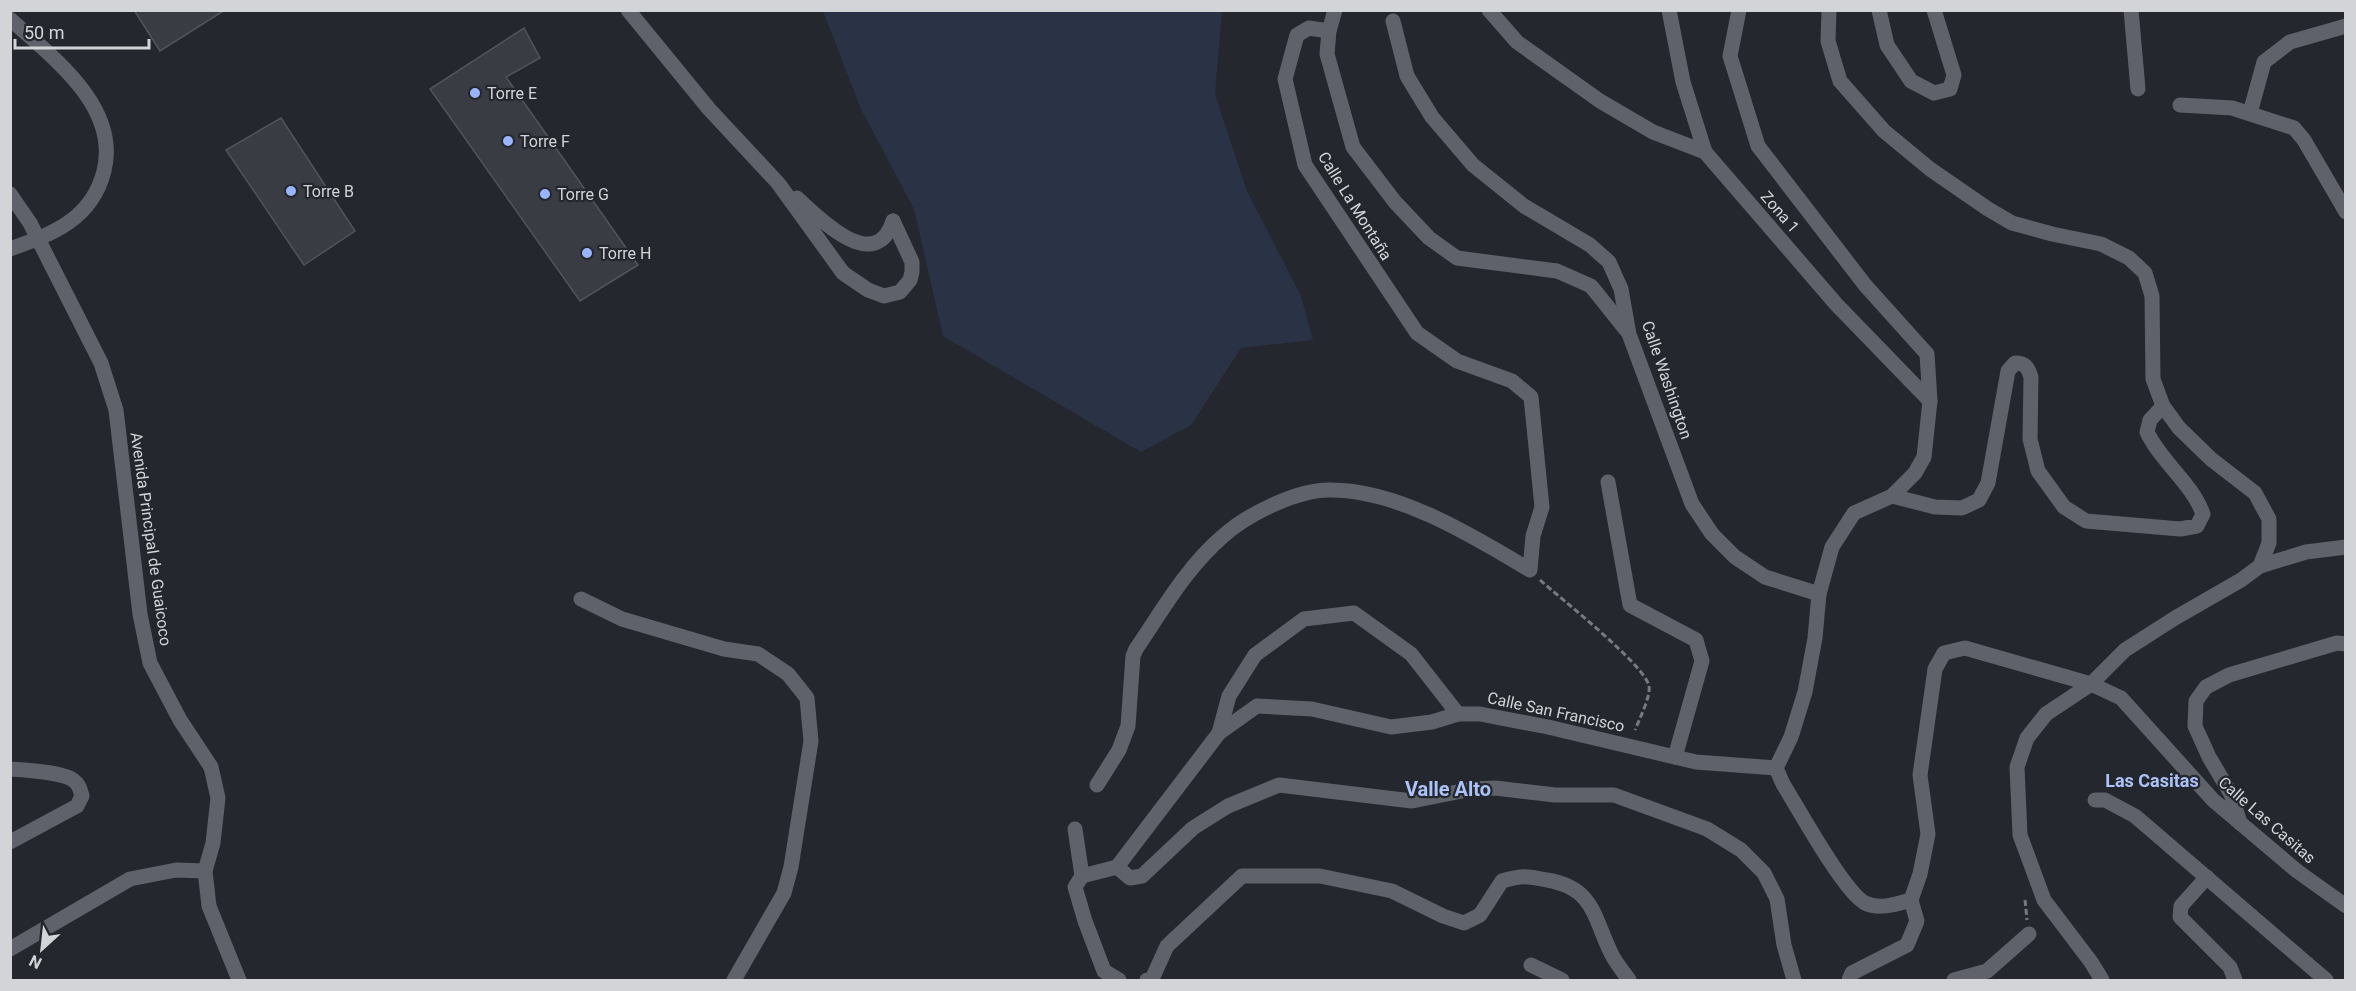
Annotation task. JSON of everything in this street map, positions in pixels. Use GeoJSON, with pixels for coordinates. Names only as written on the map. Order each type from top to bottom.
{"type":"FeatureCollection","features":[{"type":"Feature","properties":{"kind":"street"},"geometry":{"type":"LineString","coordinates":[[628,10],[709,109],[778,183],[836,233],[855,242],[876,243],[883,240],[893,221],[912,262],[910,280],[906,286],[900,292],[884,296],[868,290],[843,273],[778,183]]}},
{"type":"Feature","properties":{"kind":"street"},"geometry":{"type":"LineString","coordinates":[[1329,31],[1335,10]]}},
{"type":"Feature","properties":{"kind":"street"},"geometry":{"type":"LineString","coordinates":[[1490,10],[1517,42],[1600,101],[1653,132],[1705,152]]}},
{"type":"Feature","properties":{"kind":"street","name":"Zona 1"},"geometry":{"type":"LineString","coordinates":[[1669,10],[1683,82],[1705,152],[1836,304],[1930,401]]}},
{"type":"Feature","properties":{"kind":"street"},"geometry":{"type":"LineString","coordinates":[[1739,10],[1730,56],[1758,146],[1864,285],[1927,354],[1930,401],[1924,457],[1915,473],[1892,496],[1854,513],[1832,547],[1819,594],[1815,638],[1805,692],[1791,737],[1776,768],[1848,887],[1866,903],[1885,907],[1911,900],[1917,921],[1907,945],[1852,974],[1849,981]]}},
{"type":"Feature","properties":{"kind":"street"},"geometry":{"type":"LineString","coordinates":[[1829,10],[1828,41],[1840,81],[1884,131],[1950,182],[2012,223],[2101,244],[2129,258],[2145,273],[2152,296],[2153,379],[2163,406],[2179,428],[2211,459],[2255,493],[2269,519],[2268,543],[2260,566]]}},
{"type":"Feature","properties":{"kind":"street"},"geometry":{"type":"LineString","coordinates":[[1879,10],[1887,45],[1911,81],[1934,93],[1950,89],[1954,75],[1935,10]]}},
{"type":"Feature","properties":{"kind":"street"},"geometry":{"type":"LineString","coordinates":[[2131,10],[2138,89]]}},
{"type":"Feature","properties":{"kind":"street"},"geometry":{"type":"LineString","coordinates":[[10,19],[61,65],[84,93],[104,128],[108,147],[101,185],[90,204],[77,218],[62,227],[10,249]]}},
{"type":"Feature","properties":{"kind":"street","name":"Calle Washington"},"geometry":{"type":"LineString","coordinates":[[1393,21],[1407,76],[1432,117],[1473,165],[1524,206],[1590,245],[1609,262],[1621,289],[1629,334],[1692,504],[1712,534],[1735,557],[1765,577],[1819,594]]}},
{"type":"Feature","properties":{"kind":"street"},"geometry":{"type":"LineString","coordinates":[[2250,113],[2264,63],[2290,42],[2346,26]]}},
{"type":"Feature","properties":{"kind":"street","name":"Calle La Montaña"},"geometry":{"type":"LineString","coordinates":[[1530,570],[1533,536],[1542,507],[1531,397],[1512,381],[1457,361],[1417,333],[1305,165],[1285,79],[1297,35],[1309,28],[1329,31],[1327,54],[1353,147],[1395,202],[1429,238],[1457,258],[1557,271],[1591,286],[1629,334]]}},
{"type":"Feature","properties":{"kind":"street"},"geometry":{"type":"LineString","coordinates":[[2180,105],[2232,108],[2294,128],[2304,140],[2346,212]]}},
{"type":"Feature","properties":{"kind":"street","name":"Avenida Principal de Guaicoco"},"geometry":{"type":"LineString","coordinates":[[10,194],[30,223],[101,363],[116,410],[140,614],[150,663],[180,720],[211,767],[218,798],[218,811],[206,871],[209,906],[239,981]]}},
{"type":"Feature","properties":{"kind":"street"},"geometry":{"type":"LineString","coordinates":[[1892,496],[1935,507],[1962,508],[1979,501],[1988,483],[2008,370],[2015,363],[2022,363],[2029,369],[2031,377],[2030,439],[2038,471],[2064,507],[2086,522],[2180,530],[2197,526],[2203,514],[2199,502],[2155,448],[2147,432],[2150,420],[2163,406]]}},
{"type":"Feature","properties":{"kind":"street"},"geometry":{"type":"LineString","coordinates":[[1608,482],[1630,605],[1696,640],[1702,661],[1675,757]]}},
{"type":"Feature","properties":{"kind":"street"},"geometry":{"type":"LineString","coordinates":[[1097,785],[1119,750],[1128,726],[1133,656],[1136,649],[1179,585],[1221,537],[1249,517],[1284,500],[1327,489],[1368,493],[1460,529],[1530,570]]}},
{"type":"Feature","properties":{"kind":"street"},"geometry":{"type":"LineString","coordinates":[[2102,981],[2091,962],[2044,900],[2019,835],[2017,767],[2027,738],[2046,714],[2091,684],[2125,650],[2241,580],[2260,566],[2306,552],[2346,547]]}},
{"type":"Feature","properties":{"kind":"street"},"geometry":{"type":"LineString","coordinates":[[581,599],[622,619],[724,649],[758,654],[788,674],[807,698],[811,741],[791,867],[783,893],[734,981]]}},
{"type":"Feature","properties":{"kind":"street"},"geometry":{"type":"LineString","coordinates":[[1219,733],[1229,696],[1255,655],[1304,618],[1354,613],[1411,654],[1458,714]]}},
{"type":"Feature","properties":{"kind":"street"},"geometry":{"type":"LineString","coordinates":[[2240,823],[2231,794],[2209,757],[2195,726],[2196,701],[2206,687],[2229,675],[2337,643],[2346,644]]}},
{"type":"Feature","properties":{"kind":"street","name":"Calle Las Casitas"},"geometry":{"type":"LineString","coordinates":[[1911,900],[1920,874],[1928,834],[1920,775],[1935,669],[1944,653],[1965,648],[2091,684],[2121,698],[2213,800],[2297,871],[2346,906]]}},
{"type":"Feature","properties":{"kind":"street","name":"Calle San Francisco"},"geometry":{"type":"LineString","coordinates":[[1117,867],[1219,733],[1257,706],[1312,709],[1391,727],[1432,722],[1458,714],[1480,714],[1696,762],[1776,768]]}},
{"type":"Feature","properties":{"kind":"street"},"geometry":{"type":"LineString","coordinates":[[10,769],[71,778],[80,786],[82,796],[77,806],[10,842]]}},
{"type":"Feature","properties":{"kind":"street"},"geometry":{"type":"LineString","coordinates":[[1082,876],[1117,867],[1130,878],[1142,876],[1193,828],[1228,806],[1279,785],[1412,801],[1472,789],[1495,788],[1555,795],[1614,795],[1707,829],[1742,850],[1764,873],[1777,898],[1784,945],[1794,981]]}},
{"type":"Feature","properties":{"kind":"street"},"geometry":{"type":"LineString","coordinates":[[2095,800],[2105,800],[2135,816],[2326,981]]}},
{"type":"Feature","properties":{"kind":"street"},"geometry":{"type":"LineString","coordinates":[[1076,829],[1082,876],[1075,887],[1104,970],[1119,981]]}},
{"type":"Feature","properties":{"kind":"street"},"geometry":{"type":"LineString","coordinates":[[10,949],[130,879],[176,870],[206,871]]}},
{"type":"Feature","properties":{"kind":"street"},"geometry":{"type":"LineString","coordinates":[[1147,981],[1152,980],[1167,946],[1242,876],[1320,876],[1392,891],[1443,916],[1464,923],[1480,915],[1502,881],[1523,875],[1558,882],[1580,891],[1597,917],[1611,954],[1629,981]]}},
{"type":"Feature","properties":{"kind":"street"},"geometry":{"type":"LineString","coordinates":[[2207,876],[2181,906],[2180,917],[2230,967],[2235,981]]}},
{"type":"Feature","properties":{"kind":"street"},"geometry":{"type":"LineString","coordinates":[[1954,981],[1987,971],[2029,934]]}},
{"type":"Feature","properties":{"kind":"street"},"geometry":{"type":"LineString","coordinates":[[1531,965],[1562,981]]}},
{"type":"Feature","properties":{"kind":"path"},"geometry":{"type":"LineString","coordinates":[[1530,570],[1647,678],[1650,689],[1630,746]]}},
{"type":"Feature","properties":{"kind":"shaded area"},"geometry":{"type":"Polygon","coordinates":[[[823,11],[1222,11],[1215,94],[1247,191],[1301,296],[1313,340],[1241,348],[1191,425],[1141,452],[943,336],[914,209],[861,109],[823,11]]]}},
{"type":"Feature","properties":{"kind":"building"},"geometry":{"type":"Polygon","coordinates":[[[134,10],[225,10],[160,51],[134,10]]]}},
{"type":"Feature","properties":{"kind":"building"},"geometry":{"type":"Polygon","coordinates":[[[524,28],[540,58],[506,77],[638,265],[580,301],[430,89],[524,28]]]}},
{"type":"Feature","properties":{"kind":"building","name":"Torre B"},"geometry":{"type":"Polygon","coordinates":[[[281,118],[355,231],[304,265],[226,150],[281,118]]]}},
{"type":"Feature","properties":{"kind":"place","name":"Torre E"},"geometry":{"type":"Point","coordinates":[475,93]}},
{"type":"Feature","properties":{"kind":"place","name":"Torre F"},"geometry":{"type":"Point","coordinates":[508,141]}},
{"type":"Feature","properties":{"kind":"place","name":"Torre B"},"geometry":{"type":"Point","coordinates":[291,191]}},
{"type":"Feature","properties":{"kind":"place","name":"Torre G"},"geometry":{"type":"Point","coordinates":[545,194]}},
{"type":"Feature","properties":{"kind":"place","name":"Torre H"},"geometry":{"type":"Point","coordinates":[587,253]}},
{"type":"Feature","properties":{"kind":"district","name":"Las Casitas"},"geometry":{"type":"Point","coordinates":[2152,780]}},
{"type":"Feature","properties":{"kind":"district","name":"Valle Alto"},"geometry":{"type":"Point","coordinates":[1448,789]}}]}
